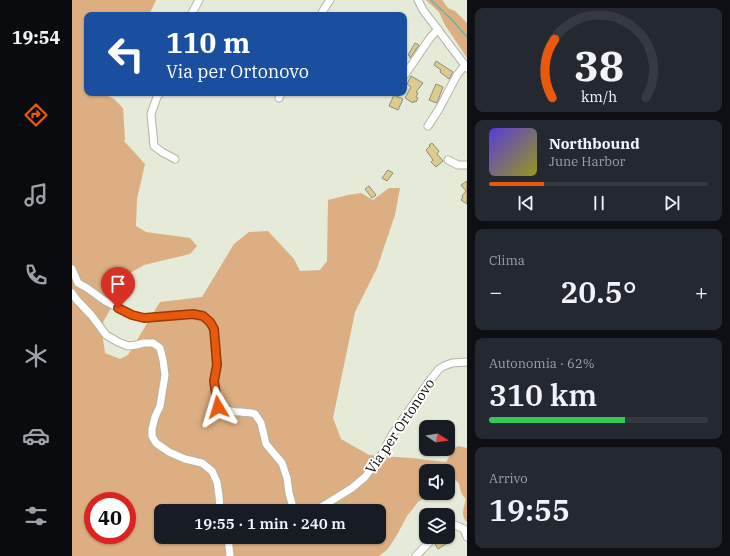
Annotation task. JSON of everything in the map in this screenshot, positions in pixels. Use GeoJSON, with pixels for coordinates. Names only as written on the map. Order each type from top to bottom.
{"type":"FeatureCollection","features":[{"type":"Feature","properties":{"kind":"street"},"geometry":{"type":"LineString","coordinates":[[193,12],[199,0]]}},
{"type":"Feature","properties":{"kind":"street"},"geometry":{"type":"LineString","coordinates":[[322,12],[330,0]]}},
{"type":"Feature","properties":{"kind":"street"},"geometry":{"type":"LineString","coordinates":[[418,0],[423,10],[466,67],[457,75],[428,126]]}},
{"type":"Feature","properties":{"kind":"street"},"geometry":{"type":"LineString","coordinates":[[407,72],[438,29]]}},
{"type":"Feature","properties":{"kind":"street"},"geometry":{"type":"LineString","coordinates":[[158,96],[151,114],[154,146],[175,159]]}},
{"type":"Feature","properties":{"kind":"street"},"geometry":{"type":"LineString","coordinates":[[448,160],[458,165],[467,165]]}},
{"type":"Feature","properties":{"kind":"street"},"geometry":{"type":"LineString","coordinates":[[72,268],[78,283],[105,302],[132,315],[144,318],[193,314],[203,316],[210,322],[214,329],[217,365],[214,381],[218,407],[228,411],[249,412],[255,414],[260,423],[266,444],[282,463],[287,478],[292,504]]}},
{"type":"Feature","properties":{"kind":"street"},"geometry":{"type":"LineString","coordinates":[[72,293],[106,335],[128,346],[153,343],[160,348],[165,375],[160,406],[155,417],[152,436],[156,443],[169,452],[185,459],[202,463],[212,471],[217,482],[220,504]]}},
{"type":"Feature","properties":{"kind":"street","name":"Via per Ortonovo"},"geometry":{"type":"LineString","coordinates":[[326,504],[352,488],[366,477],[382,454],[392,435],[439,369],[452,363],[467,362]]}},
{"type":"Feature","properties":{"kind":"street"},"geometry":{"type":"LineString","coordinates":[[455,525],[464,529],[467,537]]}},
{"type":"Feature","properties":{"kind":"street"},"geometry":{"type":"LineString","coordinates":[[229,544],[230,556]]}},
{"type":"Feature","properties":{"kind":"street"},"geometry":{"type":"LineString","coordinates":[[416,556],[427,544]]}},
{"type":"Feature","properties":{"kind":"shaded area"},"geometry":{"type":"Polygon","coordinates":[[[72,0],[156,0],[150,12],[84,12],[84,96],[108,96],[114,99],[123,108],[124,141],[145,164],[137,199],[136,226],[146,232],[190,238],[197,246],[190,254],[144,265],[130,273],[101,326],[105,353],[120,359],[128,355],[160,302],[202,297],[234,244],[249,232],[268,231],[294,259],[300,271],[320,270],[327,261],[328,200],[361,193],[373,200],[389,188],[400,188],[395,215],[377,268],[355,312],[333,418],[341,439],[369,455],[446,462],[450,456],[455,456],[455,448],[458,446],[467,448],[467,522],[463,514],[466,499],[462,494],[458,482],[455,481],[455,464],[419,464],[419,500],[421,500],[407,516],[388,549],[379,556],[72,556],[72,0]]]}},
{"type":"Feature","properties":{"kind":"shaded area"},"geometry":{"type":"Polygon","coordinates":[[[426,0],[442,0],[448,8],[455,11],[467,23],[467,58],[445,25],[439,12],[426,0]]]}},
{"type":"Feature","properties":{"kind":"building"},"geometry":{"type":"Polygon","coordinates":[[[415,43],[419,45],[410,58],[408,55],[415,43]]]}},
{"type":"Feature","properties":{"kind":"building"},"geometry":{"type":"Polygon","coordinates":[[[436,61],[453,72],[449,79],[434,65],[436,61]]]}},
{"type":"Feature","properties":{"kind":"building"},"geometry":{"type":"Polygon","coordinates":[[[411,76],[423,83],[416,92],[418,93],[416,97],[418,98],[416,102],[414,101],[413,103],[405,98],[411,87],[407,84],[411,76]]]}},
{"type":"Feature","properties":{"kind":"building"},"geometry":{"type":"Polygon","coordinates":[[[436,84],[443,87],[437,103],[429,100],[436,84]]]}},
{"type":"Feature","properties":{"kind":"building"},"geometry":{"type":"Polygon","coordinates":[[[394,96],[403,99],[398,110],[389,106],[394,96]]]}},
{"type":"Feature","properties":{"kind":"building"},"geometry":{"type":"Polygon","coordinates":[[[432,143],[439,151],[437,154],[443,161],[436,167],[431,162],[433,160],[426,150],[432,143]]]}},
{"type":"Feature","properties":{"kind":"building"},"geometry":{"type":"Polygon","coordinates":[[[388,170],[393,173],[387,181],[382,178],[388,170]]]}},
{"type":"Feature","properties":{"kind":"building"},"geometry":{"type":"Polygon","coordinates":[[[467,181],[467,204],[461,200],[466,191],[461,185],[467,181]]]}},
{"type":"Feature","properties":{"kind":"building"},"geometry":{"type":"Polygon","coordinates":[[[369,186],[376,195],[372,198],[365,189],[369,186]]]}},
{"type":"Feature","properties":{"kind":"building"},"geometry":{"type":"Polygon","coordinates":[[[435,544],[446,544],[438,549],[435,544]]]}},
{"type":"Feature","properties":{"kind":"waterway"},"geometry":{"type":"LineString","coordinates":[[431,0],[467,37]]}},
{"type":"Feature","properties":{"kind":"route"},"geometry":{"type":"LineString","coordinates":[[118,308],[132,315],[144,318],[193,314],[203,316],[210,322],[214,329],[217,365],[214,381],[218,407]]}}]}
